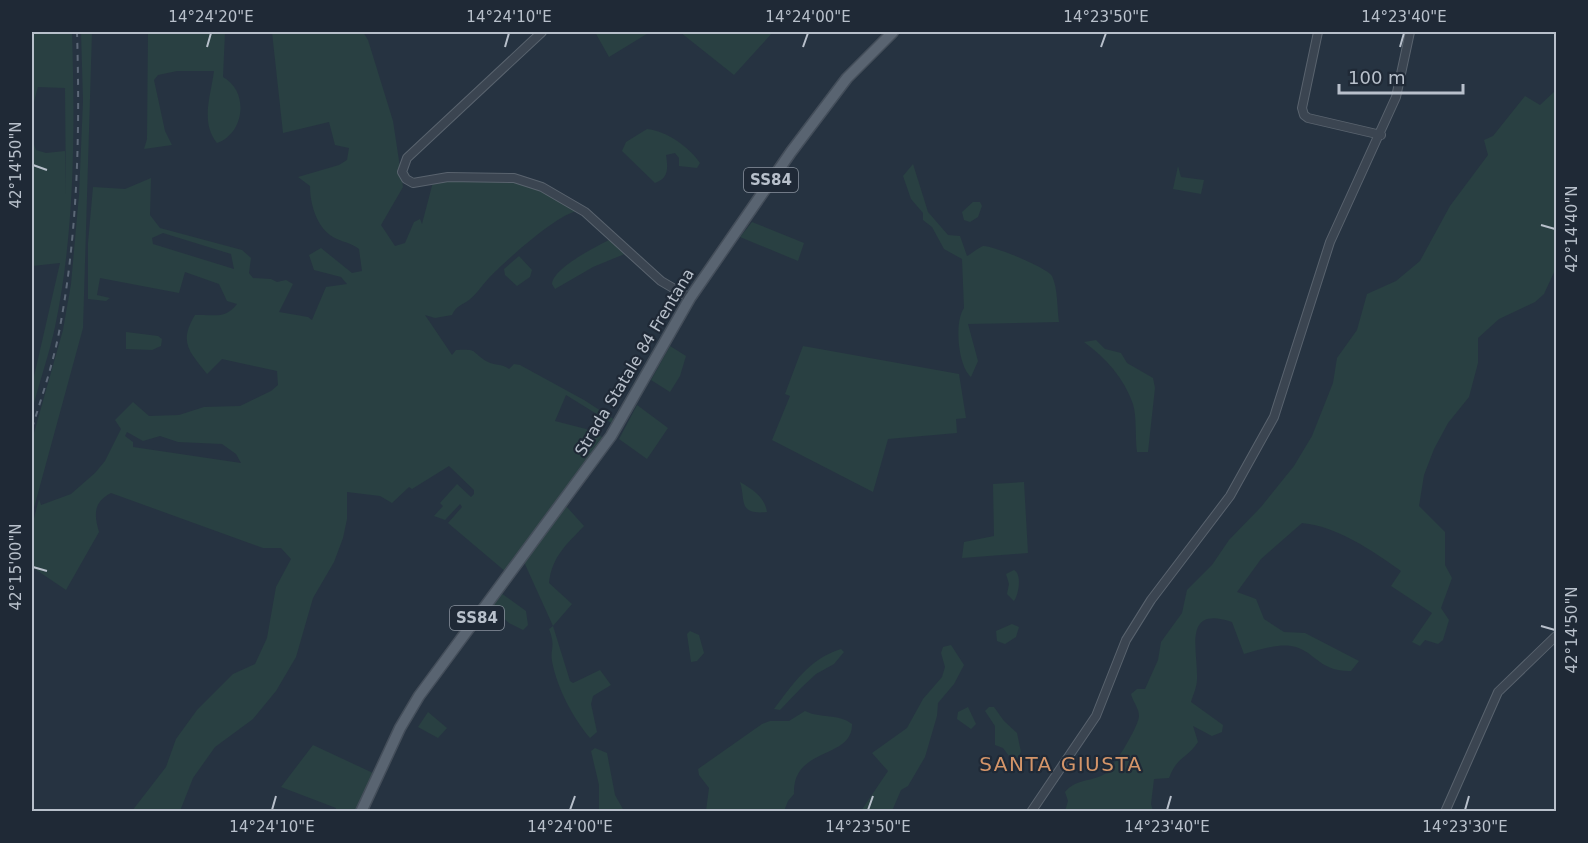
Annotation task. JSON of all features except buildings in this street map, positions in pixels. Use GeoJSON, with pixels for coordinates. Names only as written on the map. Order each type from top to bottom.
{"type":"FeatureCollection","features":[{"type":"Feature","properties":{"kind":"main road","name":"Strada Statale 84 Frentana"},"geometry":{"type":"LineString","coordinates":[[361,812],[400,728],[419,696],[611,436],[690,298],[839,87],[869,52],[893,32]]}},
{"type":"Feature","properties":{"kind":"street"},"geometry":{"type":"LineString","coordinates":[[542,32],[407,158],[402,172],[406,179],[413,183],[448,177],[526,180],[585,212],[661,281],[690,298]]}},
{"type":"Feature","properties":{"kind":"street"},"geometry":{"type":"LineString","coordinates":[[1318,32],[1302,108],[1304,115],[1308,118],[1381,135]]}},
{"type":"Feature","properties":{"kind":"street"},"geometry":{"type":"LineString","coordinates":[[1031,812],[1096,716],[1126,640],[1151,600],[1230,496],[1275,417],[1330,242],[1381,135],[1401,80],[1410,32]]}},
{"type":"Feature","properties":{"kind":"street"},"geometry":{"type":"LineString","coordinates":[[1445,812],[1498,692],[1557,636]]}},
{"type":"Feature","properties":{"kind":"green space"},"geometry":{"type":"Polygon","coordinates":[[[32,32],[72,32],[73,143],[67,254],[55,327],[32,411],[32,385],[60,263],[32,266],[32,133],[36,150],[46,153],[65,151],[66,196],[65,88],[38,87],[32,116],[32,32]]]}},
{"type":"Feature","properties":{"kind":"green space"},"geometry":{"type":"Polygon","coordinates":[[[81,32],[92,32],[83,328],[32,515],[32,440],[63,330],[71,284],[79,195],[83,101],[81,32]]]}},
{"type":"Feature","properties":{"kind":"green space"},"geometry":{"type":"Polygon","coordinates":[[[148,32],[225,32],[223,77],[232,84],[240,102],[238,122],[226,138],[217,143],[209,126],[208,108],[214,71],[177,71],[158,75],[154,80],[165,131],[172,145],[144,149],[147,139],[148,32]]]}},
{"type":"Feature","properties":{"kind":"green space"},"geometry":{"type":"Polygon","coordinates":[[[272,32],[363,32],[368,40],[393,121],[403,187],[381,225],[395,246],[405,243],[414,222],[420,219],[422,224],[433,182],[484,178],[522,182],[544,191],[578,211],[558,220],[532,239],[452,315],[435,318],[425,315],[452,355],[456,350],[468,350],[474,351],[489,363],[509,369],[514,364],[520,365],[615,420],[613,424],[566,395],[555,421],[586,429],[604,438],[506,572],[448,523],[462,507],[460,504],[445,520],[434,516],[443,506],[440,503],[457,484],[471,497],[474,494],[474,490],[449,466],[412,489],[409,487],[392,503],[380,496],[347,492],[347,519],[343,538],[334,562],[313,598],[296,657],[276,691],[253,719],[215,747],[193,778],[180,811],[132,811],[166,767],[176,739],[197,710],[233,674],[255,664],[267,638],[276,587],[291,559],[281,548],[263,548],[111,493],[98,505],[96,520],[99,532],[66,590],[32,567],[32,526],[39,499],[41,505],[71,494],[95,473],[105,461],[121,429],[115,420],[133,402],[149,416],[179,415],[204,407],[240,406],[271,391],[278,385],[277,371],[222,359],[207,374],[191,353],[187,333],[195,315],[223,314],[237,304],[227,301],[219,284],[185,272],[179,293],[100,278],[97,295],[110,298],[106,301],[88,299],[88,243],[93,187],[125,189],[151,178],[150,215],[160,228],[242,250],[251,258],[249,273],[253,278],[271,279],[277,282],[286,280],[293,284],[279,312],[308,317],[312,320],[326,287],[347,284],[341,277],[314,270],[309,255],[321,248],[352,273],[362,271],[359,249],[337,239],[325,230],[316,217],[310,186],[298,177],[339,165],[347,160],[349,148],[335,145],[329,122],[283,133],[272,32]],[[163,233],[152,238],[153,244],[234,269],[231,254],[163,233]],[[127,432],[125,436],[133,442],[133,447],[241,463],[236,454],[222,444],[178,442],[160,436],[143,441],[127,432]]]}},
{"type":"Feature","properties":{"kind":"green space"},"geometry":{"type":"Polygon","coordinates":[[[595,32],[650,32],[609,57],[595,32]]]}},
{"type":"Feature","properties":{"kind":"green space"},"geometry":{"type":"Polygon","coordinates":[[[680,32],[773,32],[734,75],[680,32]]]}},
{"type":"Feature","properties":{"kind":"green space"},"geometry":{"type":"Polygon","coordinates":[[[1556,90],[1556,268],[1544,294],[1535,302],[1499,319],[1478,338],[1478,363],[1469,397],[1448,423],[1434,449],[1424,475],[1419,506],[1445,532],[1445,565],[1452,578],[1441,608],[1449,620],[1443,640],[1438,644],[1425,640],[1420,646],[1412,642],[1432,613],[1391,586],[1401,571],[1342,534],[1302,523],[1261,559],[1237,592],[1256,599],[1264,619],[1284,632],[1305,633],[1359,661],[1351,671],[1331,668],[1305,651],[1291,646],[1273,647],[1244,654],[1232,622],[1216,618],[1206,620],[1199,625],[1196,633],[1197,682],[1191,702],[1223,725],[1222,732],[1212,736],[1193,726],[1198,742],[1179,761],[1169,778],[1154,779],[1151,804],[1153,811],[1065,811],[1068,801],[1065,792],[1074,785],[1107,772],[1130,738],[1139,716],[1131,694],[1137,689],[1145,689],[1158,660],[1161,642],[1182,613],[1187,590],[1212,565],[1229,540],[1261,507],[1294,466],[1312,436],[1333,383],[1337,358],[1357,330],[1367,294],[1396,281],[1420,261],[1450,206],[1488,155],[1484,140],[1493,136],[1525,96],[1540,105],[1556,90]]]}},
{"type":"Feature","properties":{"kind":"green space"},"geometry":{"type":"Polygon","coordinates":[[[647,129],[670,136],[684,146],[700,163],[697,168],[679,166],[679,158],[675,153],[666,155],[665,175],[655,183],[622,151],[626,142],[647,129]]]}},
{"type":"Feature","properties":{"kind":"green space"},"geometry":{"type":"Polygon","coordinates":[[[913,164],[928,212],[948,235],[960,236],[967,256],[983,246],[997,249],[1041,268],[1052,276],[1054,281],[1059,322],[968,324],[978,361],[971,377],[960,354],[958,333],[964,308],[962,259],[944,249],[932,227],[923,220],[923,213],[911,199],[903,176],[913,164]]]}},
{"type":"Feature","properties":{"kind":"green space"},"geometry":{"type":"Polygon","coordinates":[[[1178,166],[1181,177],[1204,180],[1201,194],[1173,189],[1178,166]]]}},
{"type":"Feature","properties":{"kind":"green space"},"geometry":{"type":"Polygon","coordinates":[[[973,202],[980,202],[982,206],[978,217],[970,222],[964,220],[962,212],[973,202]]]}},
{"type":"Feature","properties":{"kind":"green space"},"geometry":{"type":"Polygon","coordinates":[[[752,222],[804,243],[798,261],[740,237],[752,222]]]}},
{"type":"Feature","properties":{"kind":"green space"},"geometry":{"type":"Polygon","coordinates":[[[611,239],[627,253],[593,267],[555,289],[552,284],[560,271],[577,258],[611,239]]]}},
{"type":"Feature","properties":{"kind":"green space"},"geometry":{"type":"Polygon","coordinates":[[[519,256],[532,270],[530,277],[517,286],[505,275],[504,269],[519,256]]]}},
{"type":"Feature","properties":{"kind":"green space"},"geometry":{"type":"Polygon","coordinates":[[[126,332],[158,336],[162,339],[161,346],[152,350],[126,349],[126,332]]]}},
{"type":"Feature","properties":{"kind":"green space"},"geometry":{"type":"Polygon","coordinates":[[[1096,340],[1105,349],[1121,353],[1127,363],[1153,378],[1155,388],[1148,452],[1137,452],[1134,409],[1125,386],[1107,362],[1084,342],[1096,340]]]}},
{"type":"Feature","properties":{"kind":"green space"},"geometry":{"type":"Polygon","coordinates":[[[670,346],[686,356],[680,376],[670,392],[651,380],[670,346]]]}},
{"type":"Feature","properties":{"kind":"green space"},"geometry":{"type":"Polygon","coordinates":[[[803,346],[959,374],[966,418],[956,419],[957,433],[888,439],[873,492],[772,440],[790,396],[785,394],[803,346]]]}},
{"type":"Feature","properties":{"kind":"green space"},"geometry":{"type":"Polygon","coordinates":[[[637,405],[668,428],[647,459],[619,439],[637,405]]]}},
{"type":"Feature","properties":{"kind":"green space"},"geometry":{"type":"Polygon","coordinates":[[[740,482],[761,498],[767,512],[747,509],[744,505],[740,482]]]}},
{"type":"Feature","properties":{"kind":"green space"},"geometry":{"type":"Polygon","coordinates":[[[1024,482],[1028,553],[962,558],[964,542],[994,536],[993,484],[1024,482]]]}},
{"type":"Feature","properties":{"kind":"green space"},"geometry":{"type":"Polygon","coordinates":[[[566,506],[584,526],[561,551],[553,565],[549,583],[572,604],[553,626],[524,562],[566,506]]]}},
{"type":"Feature","properties":{"kind":"green space"},"geometry":{"type":"Polygon","coordinates":[[[1014,570],[1017,572],[1019,584],[1014,601],[1007,594],[1009,584],[1006,574],[1014,570]]]}},
{"type":"Feature","properties":{"kind":"green space"},"geometry":{"type":"Polygon","coordinates":[[[501,593],[526,611],[528,625],[523,630],[509,623],[491,607],[501,593]]]}},
{"type":"Feature","properties":{"kind":"green space"},"geometry":{"type":"Polygon","coordinates":[[[1012,624],[1019,627],[1016,637],[1005,644],[997,641],[996,631],[1012,624]]]}},
{"type":"Feature","properties":{"kind":"green space"},"geometry":{"type":"Polygon","coordinates":[[[553,626],[570,681],[573,683],[600,670],[611,685],[593,696],[591,704],[597,732],[590,738],[572,712],[558,682],[552,661],[552,640],[549,629],[553,626]]]}},
{"type":"Feature","properties":{"kind":"green space"},"geometry":{"type":"Polygon","coordinates":[[[690,631],[699,635],[704,653],[697,661],[691,662],[687,634],[690,631]]]}},
{"type":"Feature","properties":{"kind":"green space"},"geometry":{"type":"Polygon","coordinates":[[[951,645],[964,665],[954,684],[938,703],[937,716],[925,757],[908,786],[901,790],[892,811],[861,811],[888,771],[872,753],[907,728],[923,699],[942,677],[945,667],[941,653],[943,647],[951,645]]]}},
{"type":"Feature","properties":{"kind":"green space"},"geometry":{"type":"Polygon","coordinates":[[[841,649],[844,652],[834,664],[816,674],[780,710],[774,709],[803,673],[820,659],[841,649]]]}},
{"type":"Feature","properties":{"kind":"green space"},"geometry":{"type":"Polygon","coordinates":[[[968,707],[976,724],[971,729],[957,719],[958,712],[968,707]]]}},
{"type":"Feature","properties":{"kind":"green space"},"geometry":{"type":"Polygon","coordinates":[[[989,707],[994,707],[1017,733],[1021,752],[1017,759],[1012,760],[1003,748],[995,745],[995,726],[985,711],[989,707]]]}},
{"type":"Feature","properties":{"kind":"green space"},"geometry":{"type":"Polygon","coordinates":[[[805,711],[847,721],[852,724],[850,735],[843,743],[802,768],[796,779],[794,794],[784,811],[706,811],[709,788],[699,775],[698,769],[762,724],[770,721],[789,721],[805,711]]]}},
{"type":"Feature","properties":{"kind":"green space"},"geometry":{"type":"Polygon","coordinates":[[[428,712],[447,728],[438,738],[418,727],[428,712]]]}},
{"type":"Feature","properties":{"kind":"green space"},"geometry":{"type":"Polygon","coordinates":[[[313,745],[373,773],[355,811],[335,811],[336,808],[281,787],[313,745]]]}},
{"type":"Feature","properties":{"kind":"green space"},"geometry":{"type":"Polygon","coordinates":[[[595,748],[607,753],[615,795],[624,811],[599,811],[599,785],[591,751],[595,748]]]}},
{"type":"Feature","properties":{"kind":"railway"},"geometry":{"type":"LineString","coordinates":[[32,428],[57,340],[71,254],[78,143],[77,32]]}},
{"type":"Feature","properties":{"kind":"district","name":"SANTA GIUSTA"},"geometry":{"type":"Point","coordinates":[1061,764]}}]}
